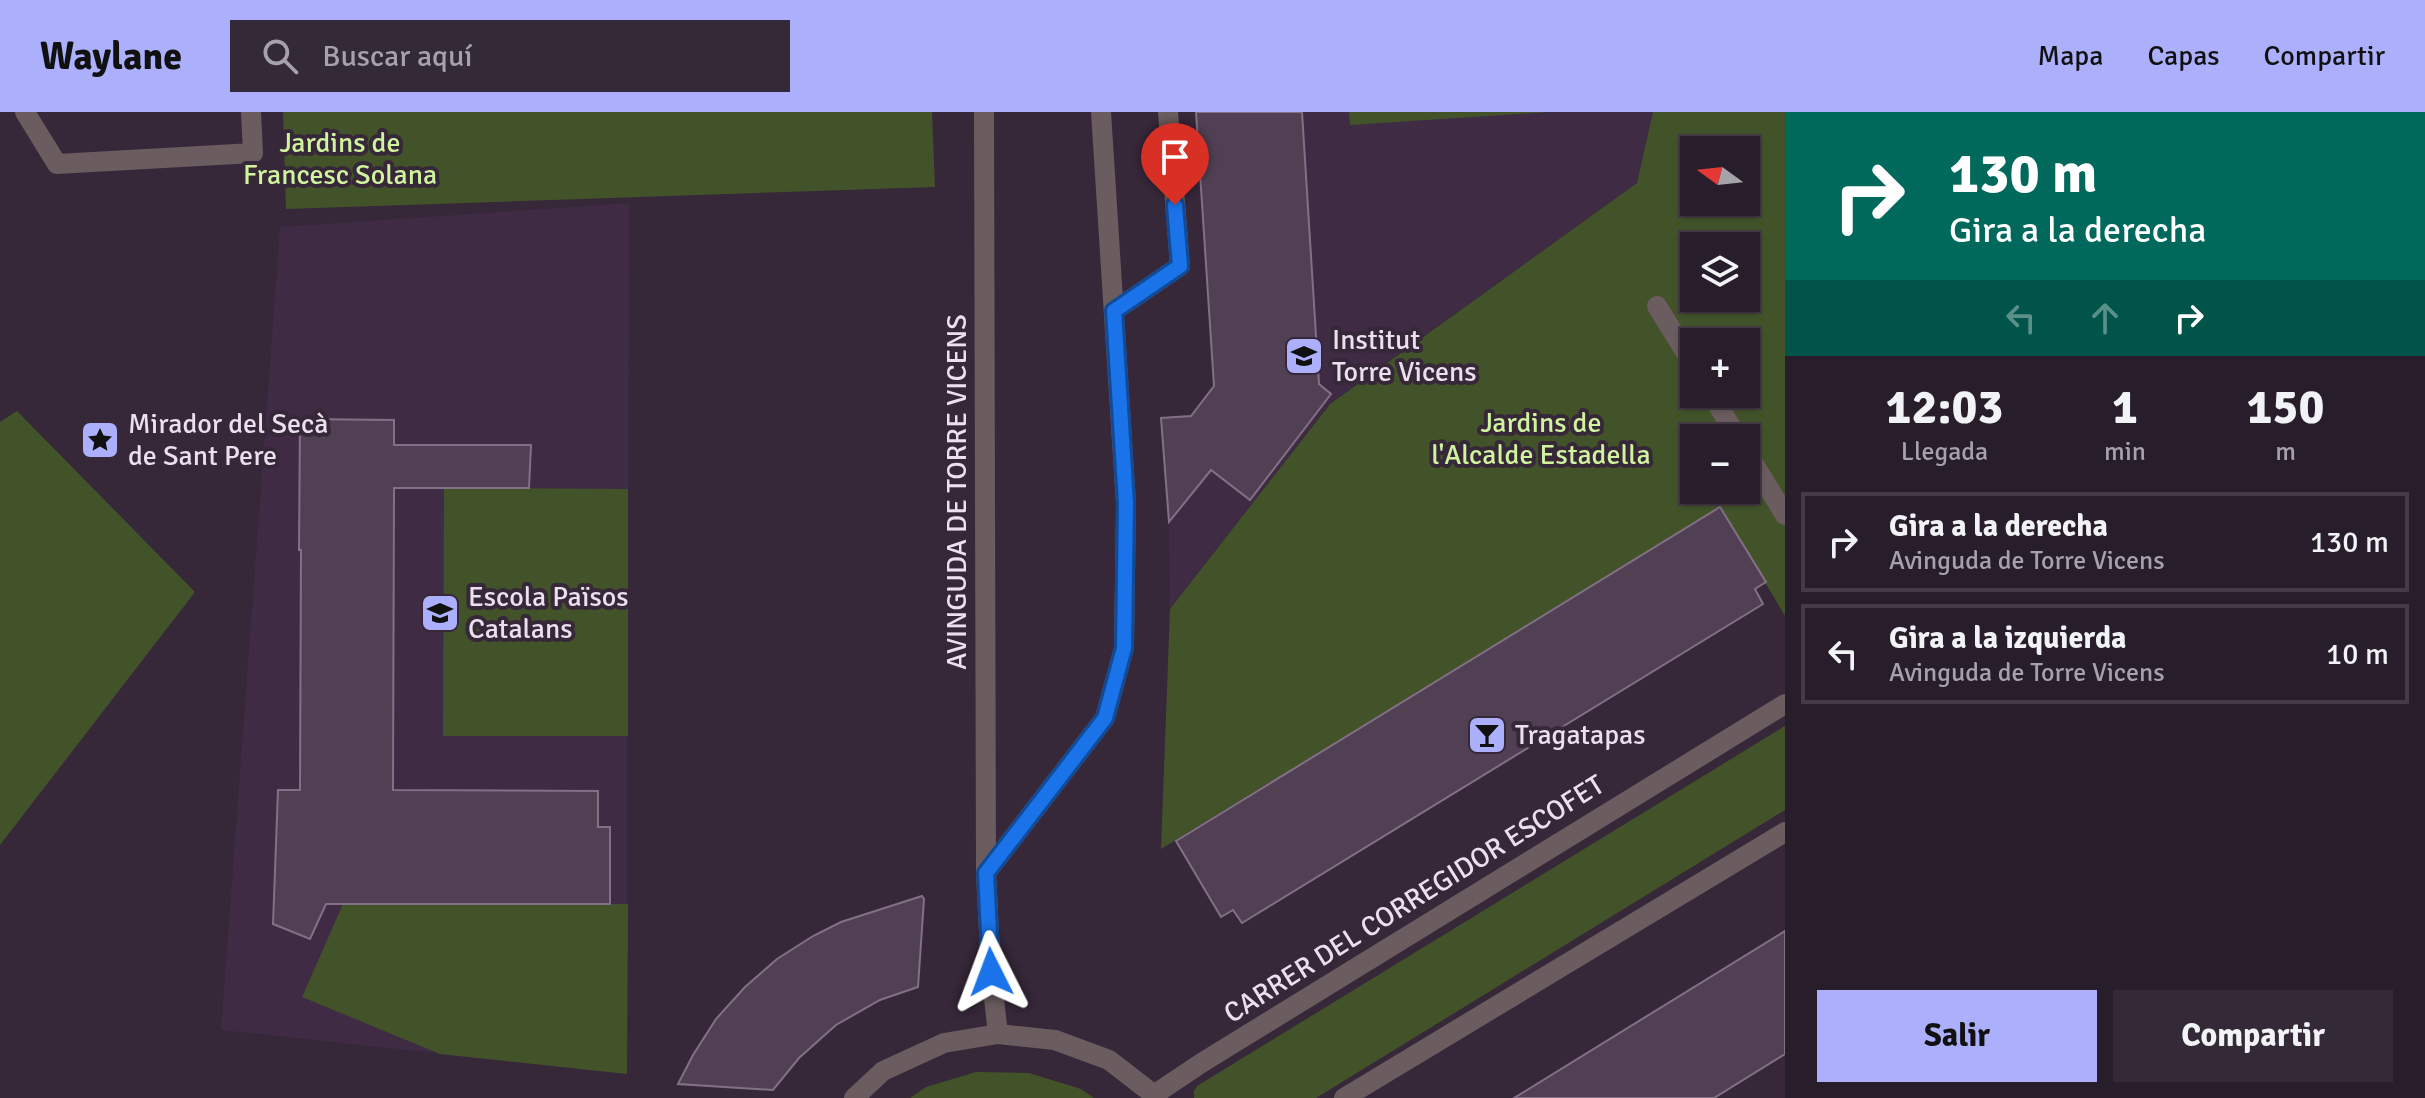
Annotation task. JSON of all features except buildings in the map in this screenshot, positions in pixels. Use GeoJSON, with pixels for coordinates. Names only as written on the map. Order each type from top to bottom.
{"type":"FeatureCollection","features":[{"type":"Feature","properties":{"kind":"street"},"geometry":{"type":"LineString","coordinates":[[25,112],[57,164],[253,153],[251,112]]}},
{"type":"Feature","properties":{"kind":"street","name":"AVINGUDA DE TORRE VICENS"},"geometry":{"type":"LineString","coordinates":[[984,112],[986,873],[998,1034]]}},
{"type":"Feature","properties":{"kind":"street"},"geometry":{"type":"LineString","coordinates":[[986,873],[1105,718],[1124,648],[1126,503],[1101,112]]}},
{"type":"Feature","properties":{"kind":"street"},"geometry":{"type":"LineString","coordinates":[[1114,311],[1180,266],[1168,112]]}},
{"type":"Feature","properties":{"kind":"street"},"geometry":{"type":"LineString","coordinates":[[1657,306],[1680,343]]}},
{"type":"Feature","properties":{"kind":"street"},"geometry":{"type":"LineString","coordinates":[[1760,474],[1785,515]]}},
{"type":"Feature","properties":{"kind":"street","name":"CARRER DEL CORREGIDOR ESCOFET"},"geometry":{"type":"LineString","coordinates":[[1156,1096],[1243,1037],[1785,704]]}},
{"type":"Feature","properties":{"kind":"street"},"geometry":{"type":"LineString","coordinates":[[1344,1098],[1785,832]]}},
{"type":"Feature","properties":{"kind":"street"},"geometry":{"type":"LineString","coordinates":[[854,1098],[883,1071],[944,1043],[998,1034],[1055,1040],[1109,1060],[1156,1096]]}},
{"type":"Feature","properties":{"kind":"shaded area","name":"Institut Torre Vicens"},"geometry":{"type":"Polygon","coordinates":[[[1196,112],[1653,112],[1637,183],[1330,403],[1170,609],[1169,522],[1161,418],[1191,415],[1214,386],[1196,112]]]}},
{"type":"Feature","properties":{"kind":"shaded area","name":"Escola Països Catalans"},"geometry":{"type":"Polygon","coordinates":[[[629,203],[627,1074],[221,1030],[280,227],[629,203]]]}},
{"type":"Feature","properties":{"kind":"green space","name":"Jardins de Francesc Solana"},"geometry":{"type":"Polygon","coordinates":[[[283,112],[932,112],[935,187],[286,209],[283,112]]]}},
{"type":"Feature","properties":{"kind":"green space"},"geometry":{"type":"Polygon","coordinates":[[[1349,112],[1549,112],[1350,125],[1349,112]]]}},
{"type":"Feature","properties":{"kind":"green space","name":"Jardins de l'Alcalde Estadella"},"geometry":{"type":"Polygon","coordinates":[[[1653,112],[1785,112],[1785,616],[1720,507],[1161,849],[1170,609],[1330,404],[1637,183],[1653,112]]]}},
{"type":"Feature","properties":{"kind":"green space"},"geometry":{"type":"Polygon","coordinates":[[[17,411],[195,592],[0,845],[0,422],[17,411]]]}},
{"type":"Feature","properties":{"kind":"green space"},"geometry":{"type":"Polygon","coordinates":[[[444,488],[628,489],[628,736],[443,736],[444,488]]]}},
{"type":"Feature","properties":{"kind":"green space"},"geometry":{"type":"Polygon","coordinates":[[[1785,726],[1785,810],[1316,1098],[1194,1098],[1197,1086],[1785,726]]]}},
{"type":"Feature","properties":{"kind":"green space"},"geometry":{"type":"Polygon","coordinates":[[[343,904],[628,904],[627,1074],[440,1054],[302,997],[343,904]]]}},
{"type":"Feature","properties":{"kind":"green space"},"geometry":{"type":"Polygon","coordinates":[[[976,1072],[1029,1073],[1081,1089],[1094,1098],[910,1098],[926,1087],[976,1072]]]}},
{"type":"Feature","properties":{"kind":"place","name":"Institut Torre Vicens"},"geometry":{"type":"Point","coordinates":[1304,356]}},
{"type":"Feature","properties":{"kind":"place","name":"Mirador del Secà de Sant Pere"},"geometry":{"type":"Point","coordinates":[100,440]}},
{"type":"Feature","properties":{"kind":"place","name":"Escola Països Catalans"},"geometry":{"type":"Point","coordinates":[440,613]}},
{"type":"Feature","properties":{"kind":"place","name":"Tragatapas"},"geometry":{"type":"Point","coordinates":[1487,735]}},
{"type":"Feature","properties":{"kind":"route"},"geometry":{"type":"LineString","coordinates":[[991,972],[986,873],[1105,718],[1124,648],[1126,503],[1114,311],[1180,266],[1175,205]]}}]}
